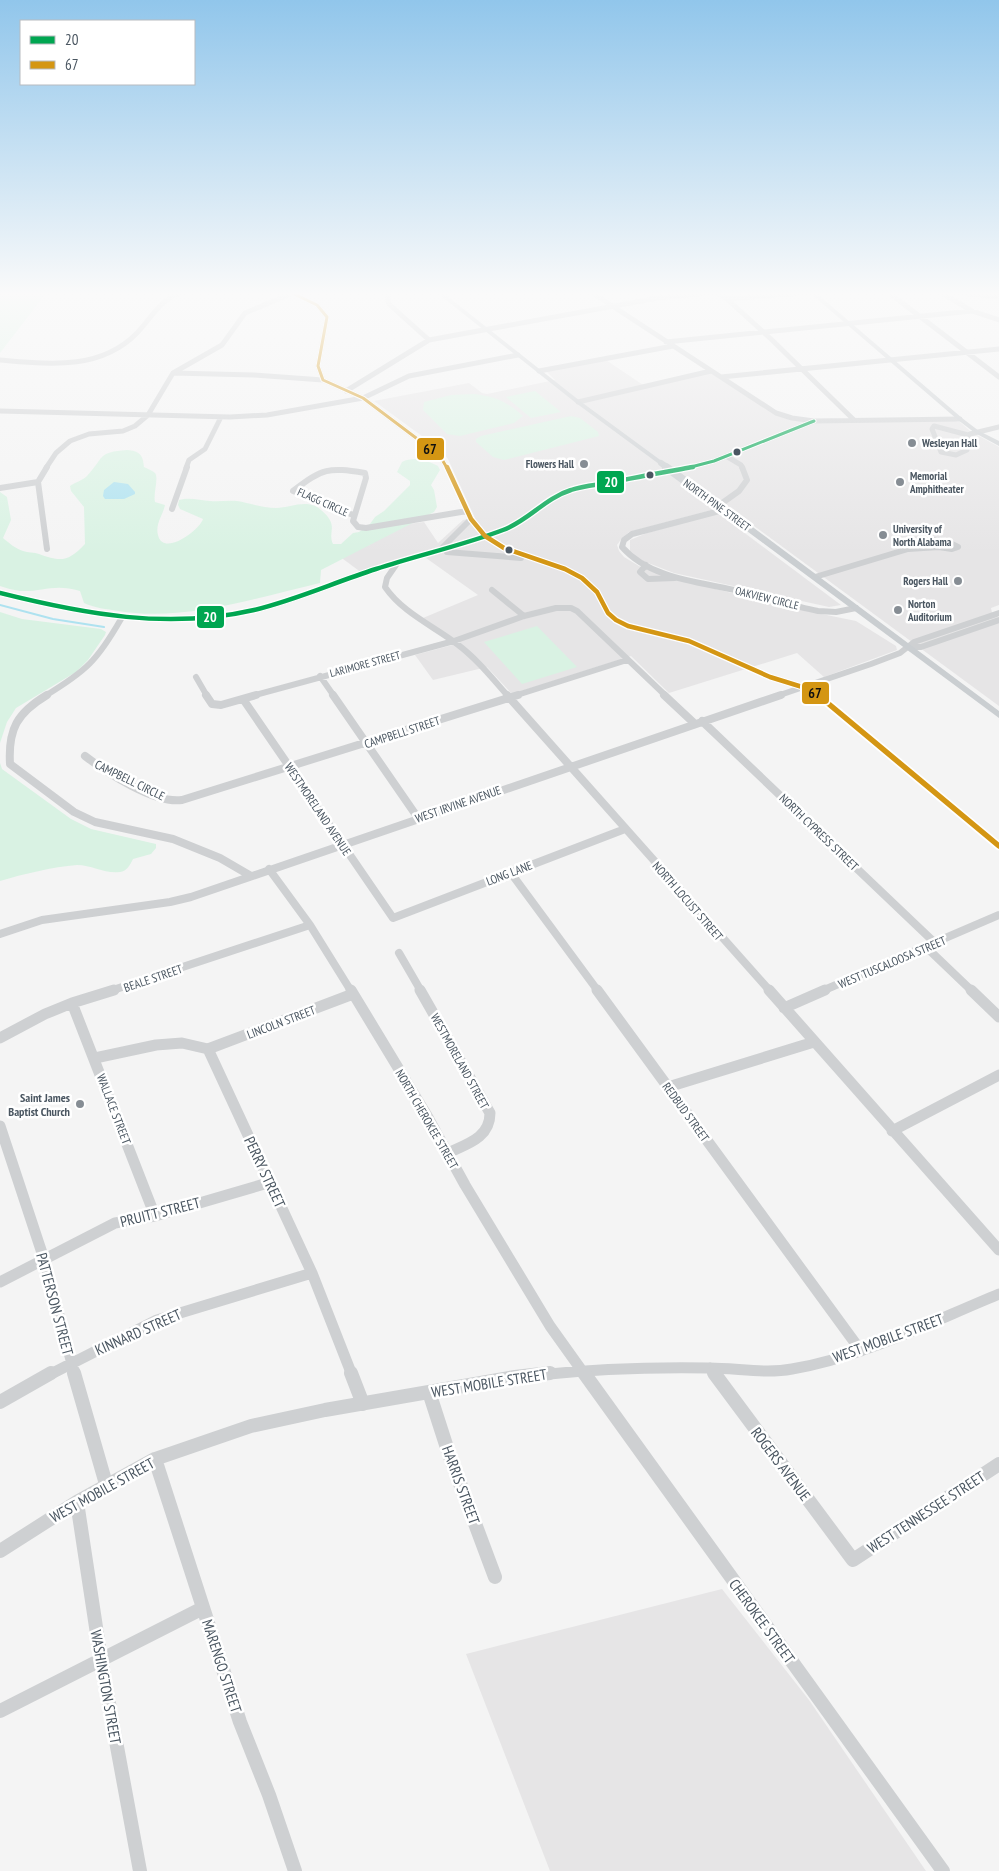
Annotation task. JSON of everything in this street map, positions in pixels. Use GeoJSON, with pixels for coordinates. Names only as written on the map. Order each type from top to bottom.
{"type":"FeatureCollection","features":[{"type":"Feature","properties":{"kind":"main road","name":"NORTH PINE STREET"},"geometry":{"type":"LineString","coordinates":[[549,379],[999,715]]}},
{"type":"Feature","properties":{"kind":"main road"},"geometry":{"type":"LineString","coordinates":[[914,379],[977,432],[999,444]]}},
{"type":"Feature","properties":{"kind":"street"},"geometry":{"type":"LineString","coordinates":[[47,548],[38,482],[66,442],[86,434],[127,430],[141,423],[150,414],[168,379]]}},
{"type":"Feature","properties":{"kind":"street"},"geometry":{"type":"LineString","coordinates":[[314,379],[323,380],[346,392],[363,398],[440,456],[467,512],[485,536],[504,548],[565,569],[582,578],[597,592],[608,612],[616,620],[628,626],[688,641],[770,677],[812,690],[999,846]]}},
{"type":"Feature","properties":{"kind":"street"},"geometry":{"type":"LineString","coordinates":[[346,392],[366,379]]}},
{"type":"Feature","properties":{"kind":"street"},"geometry":{"type":"LineString","coordinates":[[0,411],[221,416],[267,415],[363,398],[402,379]]}},
{"type":"Feature","properties":{"kind":"street"},"geometry":{"type":"LineString","coordinates":[[578,402],[672,379]]}},
{"type":"Feature","properties":{"kind":"street"},"geometry":{"type":"LineString","coordinates":[[725,379],[776,413],[792,418],[814,421],[960,419]]}},
{"type":"Feature","properties":{"kind":"street"},"geometry":{"type":"LineString","coordinates":[[811,379],[854,420]]}},
{"type":"Feature","properties":{"kind":"street"},"geometry":{"type":"LineString","coordinates":[[172,509],[189,460],[205,449],[221,416]]}},
{"type":"Feature","properties":{"kind":"street"},"geometry":{"type":"LineString","coordinates":[[0,593],[81,613],[121,619],[192,619],[238,612],[298,597],[398,562],[439,551],[515,526],[553,497],[572,489],[693,466],[726,456],[814,421]]}},
{"type":"Feature","properties":{"kind":"street"},"geometry":{"type":"LineString","coordinates":[[968,435],[967,450],[956,454],[946,454],[941,452],[932,429],[937,426],[968,435],[999,427]]}},
{"type":"Feature","properties":{"kind":"street"},"geometry":{"type":"LineString","coordinates":[[721,508],[739,491],[747,480],[740,465],[726,456]]}},
{"type":"Feature","properties":{"kind":"street","name":"FLAGG CIRCLE"},"geometry":{"type":"LineString","coordinates":[[353,514],[293,491],[317,472],[327,468],[365,473],[366,478],[353,514],[354,524],[366,528],[467,512]]}},
{"type":"Feature","properties":{"kind":"street"},"geometry":{"type":"LineString","coordinates":[[0,488],[38,482]]}},
{"type":"Feature","properties":{"kind":"street","name":"OAKVIEW CIRCLE"},"geometry":{"type":"LineString","coordinates":[[721,508],[632,534],[624,540],[622,547],[626,554],[646,565],[680,578],[823,611],[844,611],[856,608]]}},
{"type":"Feature","properties":{"kind":"street"},"geometry":{"type":"LineString","coordinates":[[439,551],[471,519]]}},
{"type":"Feature","properties":{"kind":"street"},"geometry":{"type":"LineString","coordinates":[[815,577],[906,547],[928,540],[948,542],[958,547],[952,549],[906,547]]}},
{"type":"Feature","properties":{"kind":"street"},"geometry":{"type":"LineString","coordinates":[[439,551],[535,559]]}},
{"type":"Feature","properties":{"kind":"street","name":"NORTH LOCUST STREET"},"geometry":{"type":"LineString","coordinates":[[398,562],[387,578],[385,587],[389,595],[424,622],[454,641],[480,664],[999,1250]]}},
{"type":"Feature","properties":{"kind":"street","name":"OAKVIEW CIRCLE"},"geometry":{"type":"LineString","coordinates":[[646,565],[640,572],[648,579],[680,578]]}},
{"type":"Feature","properties":{"kind":"street"},"geometry":{"type":"LineString","coordinates":[[492,590],[524,616]]}},
{"type":"Feature","properties":{"kind":"street","name":"NORTH CYPRESS STREET"},"geometry":{"type":"LineString","coordinates":[[524,616],[556,608],[572,608],[577,612],[627,660],[698,723],[931,945],[999,1017]]}},
{"type":"Feature","properties":{"kind":"street"},"geometry":{"type":"LineString","coordinates":[[909,648],[914,642],[999,613]]}},
{"type":"Feature","properties":{"kind":"street","name":"LARIMORE STREET"},"geometry":{"type":"LineString","coordinates":[[196,677],[212,704],[221,705],[320,676],[454,641],[524,616]]}},
{"type":"Feature","properties":{"kind":"street"},"geometry":{"type":"LineString","coordinates":[[121,619],[100,654],[88,668],[22,710],[13,721],[7,753],[10,764],[74,812],[95,822],[173,839],[220,858],[251,876]]}},
{"type":"Feature","properties":{"kind":"street"},"geometry":{"type":"LineString","coordinates":[[909,648],[921,647],[999,620]]}},
{"type":"Feature","properties":{"kind":"street","name":"WEST IRVINE AVENUE"},"geometry":{"type":"LineString","coordinates":[[0,934],[42,920],[184,899],[886,659],[909,648]]}},
{"type":"Feature","properties":{"kind":"street","name":"CAMPBELL STREET"},"geometry":{"type":"LineString","coordinates":[[176,801],[190,799],[627,660]]}},
{"type":"Feature","properties":{"kind":"street"},"geometry":{"type":"LineString","coordinates":[[320,676],[418,818]]}},
{"type":"Feature","properties":{"kind":"street","name":"WESTMORELAND AVENUE"},"geometry":{"type":"LineString","coordinates":[[243,699],[393,918]]}},
{"type":"Feature","properties":{"kind":"street","name":"CAMPBELL CIRCLE"},"geometry":{"type":"LineString","coordinates":[[85,756],[96,766],[163,798],[176,801]]}},
{"type":"Feature","properties":{"kind":"street","name":"LONG LANE"},"geometry":{"type":"LineString","coordinates":[[393,918],[625,829]]}},
{"type":"Feature","properties":{"kind":"street","name":"NORTH CHEROKEE STREET"},"geometry":{"type":"LineString","coordinates":[[269,869],[310,925],[550,1326],[582,1370]]}},
{"type":"Feature","properties":{"kind":"street","name":"REDBUD STREET"},"geometry":{"type":"LineString","coordinates":[[511,873],[861,1351]]}},
{"type":"Feature","properties":{"kind":"street","name":"WEST TUSCALOOSA STREET"},"geometry":{"type":"LineString","coordinates":[[784,1008],[999,915]]}},
{"type":"Feature","properties":{"kind":"street","name":"BEALE STREET"},"geometry":{"type":"LineString","coordinates":[[0,1038],[45,1014],[72,1003],[141,982],[310,925]]}},
{"type":"Feature","properties":{"kind":"street","name":"WESTMORELAND STREET"},"geometry":{"type":"LineString","coordinates":[[399,953],[490,1113],[489,1127],[482,1136],[448,1153]]}},
{"type":"Feature","properties":{"kind":"street","name":"LINCOLN STREET"},"geometry":{"type":"LineString","coordinates":[[208,1049],[353,994]]}},
{"type":"Feature","properties":{"kind":"street","name":"WALLACE STREET"},"geometry":{"type":"LineString","coordinates":[[72,1003],[155,1216]]}},
{"type":"Feature","properties":{"kind":"street"},"geometry":{"type":"LineString","coordinates":[[668,1087],[814,1042]]}},
{"type":"Feature","properties":{"kind":"street"},"geometry":{"type":"LineString","coordinates":[[95,1058],[156,1045],[182,1043],[208,1049]]}},
{"type":"Feature","properties":{"kind":"street","name":"PERRY STREET"},"geometry":{"type":"LineString","coordinates":[[208,1049],[312,1273],[363,1404]]}},
{"type":"Feature","properties":{"kind":"street"},"geometry":{"type":"LineString","coordinates":[[892,1131],[999,1076]]}},
{"type":"Feature","properties":{"kind":"street","name":"PATTERSON STREET"},"geometry":{"type":"LineString","coordinates":[[0,1126],[44,1259],[106,1484]]}},
{"type":"Feature","properties":{"kind":"street","name":"PRUITT STREET"},"geometry":{"type":"LineString","coordinates":[[0,1282],[115,1223],[155,1216],[271,1182]]}},
{"type":"Feature","properties":{"kind":"street","name":"KINNARD STREET"},"geometry":{"type":"LineString","coordinates":[[0,1402],[71,1362],[157,1320],[312,1273]]}},
{"type":"Feature","properties":{"kind":"street","name":"WEST MOBILE STREET"},"geometry":{"type":"LineString","coordinates":[[0,1552],[106,1484],[155,1459],[251,1426],[515,1377],[582,1370],[710,1368],[758,1371],[792,1369],[861,1351],[999,1294]]}},
{"type":"Feature","properties":{"kind":"street","name":"ROGERS AVENUE"},"geometry":{"type":"LineString","coordinates":[[710,1368],[853,1560]]}},
{"type":"Feature","properties":{"kind":"street","name":"CHEROKEE STREET"},"geometry":{"type":"LineString","coordinates":[[582,1370],[943,1871]]}},
{"type":"Feature","properties":{"kind":"street","name":"HARRIS STREET"},"geometry":{"type":"LineString","coordinates":[[429,1392],[449,1454],[495,1577]]}},
{"type":"Feature","properties":{"kind":"street","name":"MARENGO STREET"},"geometry":{"type":"LineString","coordinates":[[155,1459],[240,1722],[269,1795],[294,1871]]}},
{"type":"Feature","properties":{"kind":"street","name":"WEST TENNESSEE STREET"},"geometry":{"type":"LineString","coordinates":[[853,1560],[999,1464]]}},
{"type":"Feature","properties":{"kind":"street","name":"WASHINGTON STREET"},"geometry":{"type":"LineString","coordinates":[[76,1502],[101,1660],[140,1871]]}},
{"type":"Feature","properties":{"kind":"street"},"geometry":{"type":"LineString","coordinates":[[0,1711],[203,1608]]}},
{"type":"Feature","properties":{"kind":"shaded area","name":"University of North Alabama"},"geometry":{"type":"Polygon","coordinates":[[[635,379],[646,387],[679,379],[723,379],[791,419],[954,421],[960,422],[970,431],[999,447],[999,605],[991,608],[992,613],[999,618],[999,706],[727,506],[629,532],[617,545],[619,551],[624,557],[639,566],[666,577],[856,621],[896,646],[897,650],[824,677],[797,653],[669,693],[631,656],[512,694],[487,667],[433,680],[415,655],[460,643],[423,618],[478,595],[419,553],[362,573],[339,556],[400,525],[424,522],[438,543],[463,520],[475,518],[448,459],[441,450],[374,401],[469,383],[482,393],[487,394],[555,380],[635,379]]]}},
{"type":"Feature","properties":{"kind":"shaded area"},"geometry":{"type":"Polygon","coordinates":[[[718,513],[841,605],[829,607],[674,573],[643,561],[630,553],[630,540],[647,533],[718,513]]]}},
{"type":"Feature","properties":{"kind":"shaded area"},"geometry":{"type":"Polygon","coordinates":[[[722,1589],[809,1700],[926,1871],[550,1871],[466,1654],[722,1589]]]}},
{"type":"Feature","properties":{"kind":"green space"},"geometry":{"type":"Polygon","coordinates":[[[535,391],[561,412],[531,418],[506,397],[535,391]]]}},
{"type":"Feature","properties":{"kind":"green space"},"geometry":{"type":"Polygon","coordinates":[[[474,394],[500,401],[523,416],[514,423],[460,436],[447,434],[423,410],[424,402],[451,395],[474,394]]]}},
{"type":"Feature","properties":{"kind":"green space"},"geometry":{"type":"Polygon","coordinates":[[[571,416],[580,418],[598,432],[599,436],[504,460],[493,457],[476,442],[476,439],[481,436],[571,416]]]}},
{"type":"Feature","properties":{"kind":"green space"},"geometry":{"type":"Polygon","coordinates":[[[127,450],[140,454],[144,467],[156,475],[155,502],[165,505],[157,531],[161,541],[167,543],[181,540],[195,530],[203,519],[180,509],[178,505],[179,500],[191,499],[237,501],[271,508],[282,508],[299,504],[316,506],[327,516],[332,524],[333,544],[341,544],[353,533],[359,532],[370,524],[375,517],[384,511],[410,485],[410,481],[397,472],[402,462],[411,459],[438,466],[440,470],[431,485],[434,490],[437,507],[434,512],[321,570],[320,583],[220,607],[194,611],[143,614],[109,610],[88,605],[84,603],[80,591],[71,589],[56,588],[20,591],[0,586],[0,492],[7,497],[11,520],[3,538],[25,552],[64,559],[74,554],[85,544],[84,507],[71,491],[70,486],[87,476],[106,454],[127,450]]]}},
{"type":"Feature","properties":{"kind":"green space"},"geometry":{"type":"Polygon","coordinates":[[[0,612],[22,619],[101,629],[106,632],[88,660],[76,672],[16,708],[7,722],[0,743],[0,612]]]}},
{"type":"Feature","properties":{"kind":"green space"},"geometry":{"type":"Polygon","coordinates":[[[537,626],[577,667],[522,684],[484,642],[537,626]]]}},
{"type":"Feature","properties":{"kind":"green space"},"geometry":{"type":"Polygon","coordinates":[[[0,763],[2,769],[71,819],[91,829],[156,844],[156,848],[151,854],[133,859],[126,869],[120,872],[109,872],[77,865],[38,871],[0,881],[0,763]]]}},
{"type":"Feature","properties":{"kind":"water"},"geometry":{"type":"Polygon","coordinates":[[[114,482],[128,484],[135,494],[124,499],[105,499],[103,496],[104,490],[114,482]]]}},
{"type":"Feature","properties":{"kind":"waterway"},"geometry":{"type":"LineString","coordinates":[[0,605],[53,619],[104,627]]}},
{"type":"Feature","properties":{"kind":"transit line","name":"67"},"geometry":{"type":"LineString","coordinates":[[323,379],[363,398],[440,456],[471,519],[485,536],[504,548],[565,569],[582,578],[597,592],[608,613],[616,620],[628,626],[689,641],[770,677],[812,690],[999,846]]}},
{"type":"Feature","properties":{"kind":"transit line","name":"20"},"geometry":{"type":"LineString","coordinates":[[0,593],[106,616],[158,620],[214,617],[255,610],[275,605],[384,566],[461,545],[504,530],[524,520],[553,497],[572,489],[693,467],[714,461],[814,421]]}},
{"type":"Feature","properties":{"kind":"place","name":"Wesleyan Hall"},"geometry":{"type":"Point","coordinates":[912,443]}},
{"type":"Feature","properties":{"kind":"place","name":"Flowers Hall"},"geometry":{"type":"Point","coordinates":[584,464]}},
{"type":"Feature","properties":{"kind":"place","name":"Memorial Amphitheater"},"geometry":{"type":"Point","coordinates":[900,482]}},
{"type":"Feature","properties":{"kind":"place","name":"University of North Alabama"},"geometry":{"type":"Point","coordinates":[883,535]}},
{"type":"Feature","properties":{"kind":"place","name":"Rogers Hall"},"geometry":{"type":"Point","coordinates":[958,581]}},
{"type":"Feature","properties":{"kind":"place","name":"Norton Auditorium"},"geometry":{"type":"Point","coordinates":[898,610]}},
{"type":"Feature","properties":{"kind":"place","name":"Saint James Baptist Church"},"geometry":{"type":"Point","coordinates":[80,1104]}}]}
